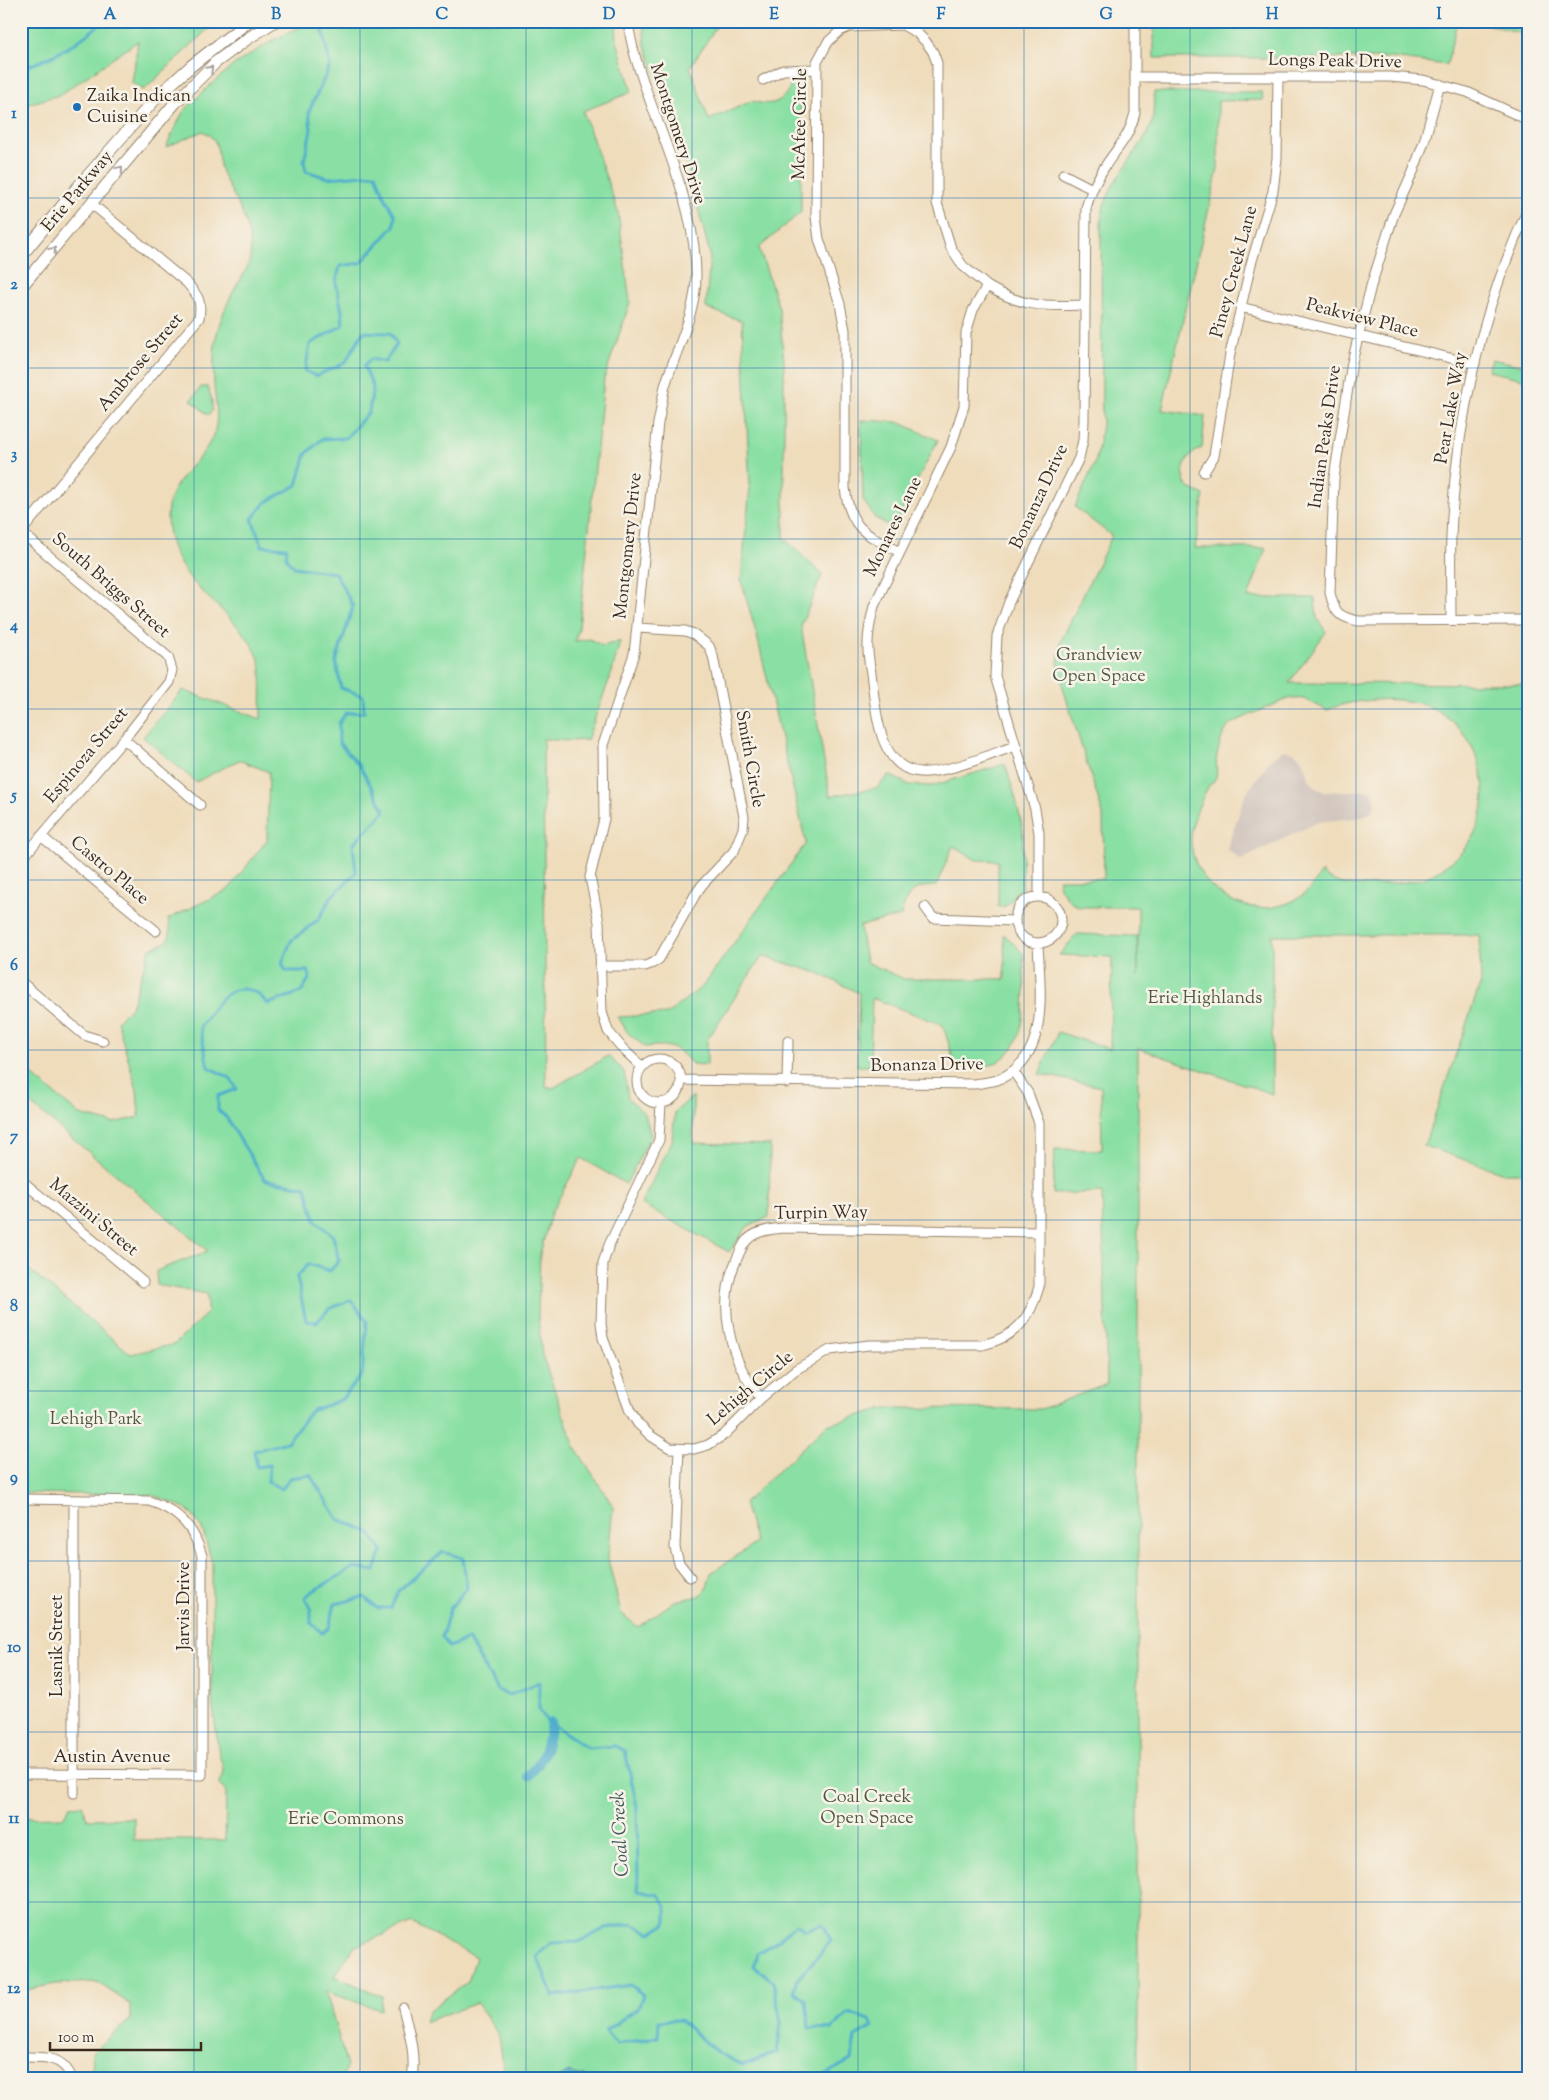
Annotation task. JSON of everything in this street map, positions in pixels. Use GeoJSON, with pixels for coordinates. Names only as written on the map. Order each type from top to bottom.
{"type":"FeatureCollection","features":[{"type":"Feature","properties":{"kind":"main road","name":"Erie Parkway"},"geometry":{"type":"LineString","coordinates":[[21,256],[76,188],[157,97],[197,61],[249,21]]}},
{"type":"Feature","properties":{"kind":"main road","name":"Erie Parkway"},"geometry":{"type":"LineString","coordinates":[[21,287],[182,96],[216,62],[275,21]]}},
{"type":"Feature","properties":{"kind":"street","name":"Montgomery Drive"},"geometry":{"type":"LineString","coordinates":[[628,21],[632,49],[683,199],[693,242],[696,274],[695,292],[691,308],[665,387],[658,423],[638,628],[634,654],[603,745],[604,819],[590,877],[598,922],[602,1012],[608,1031],[642,1068]]}},
{"type":"Feature","properties":{"kind":"street","name":"Bonanza Drive"},"geometry":{"type":"LineString","coordinates":[[1038,897],[1039,832],[1035,809],[995,676],[997,636],[1009,602],[1079,458],[1083,440],[1084,420],[1086,208],[1092,188],[1105,166],[1128,137],[1135,113],[1135,21]]}},
{"type":"Feature","properties":{"kind":"street","name":"McAfee Circle"},"geometry":{"type":"LineString","coordinates":[[900,552],[871,537],[858,525],[850,514],[847,502],[845,330],[840,304],[819,239],[816,217],[816,69],[817,62],[828,42],[840,31],[850,27],[902,25],[917,33],[934,52],[937,63],[937,203],[942,226],[951,248],[962,266],[986,286]]}},
{"type":"Feature","properties":{"kind":"street"},"geometry":{"type":"LineString","coordinates":[[763,80],[784,70],[816,69]]}},
{"type":"Feature","properties":{"kind":"street","name":"Longs Peak Drive"},"geometry":{"type":"LineString","coordinates":[[1135,76],[1390,77],[1422,80],[1467,92],[1528,120]]}},
{"type":"Feature","properties":{"kind":"street","name":"Piney Creek Lane"},"geometry":{"type":"LineString","coordinates":[[1204,472],[1214,456],[1221,404],[1240,307],[1273,191],[1277,158],[1278,77]]}},
{"type":"Feature","properties":{"kind":"street","name":"Indian Peaks Drive"},"geometry":{"type":"LineString","coordinates":[[1440,84],[1424,142],[1391,223],[1371,286],[1359,334],[1343,415],[1334,478],[1330,593],[1334,610],[1343,618],[1358,622],[1528,620]]}},
{"type":"Feature","properties":{"kind":"street"},"geometry":{"type":"LineString","coordinates":[[1064,174],[1092,188]]}},
{"type":"Feature","properties":{"kind":"street","name":"Ambrose Street"},"geometry":{"type":"LineString","coordinates":[[21,532],[199,318],[201,305],[197,294],[187,283],[92,204]]}},
{"type":"Feature","properties":{"kind":"street","name":"Pear Lake Way"},"geometry":{"type":"LineString","coordinates":[[1451,620],[1453,500],[1465,408],[1498,281],[1528,209]]}},
{"type":"Feature","properties":{"kind":"street"},"geometry":{"type":"LineString","coordinates":[[986,286],[1007,298],[1031,305],[1084,305]]}},
{"type":"Feature","properties":{"kind":"street","name":"Monares Lane"},"geometry":{"type":"LineString","coordinates":[[986,286],[973,310],[966,333],[964,406],[951,448],[874,606],[868,646],[880,732],[889,753],[908,769],[918,772],[937,771],[1015,746]]}},
{"type":"Feature","properties":{"kind":"street","name":"Peakview Place"},"geometry":{"type":"LineString","coordinates":[[1240,307],[1359,334],[1475,364]]}},
{"type":"Feature","properties":{"kind":"street","name":"South Briggs Street"},"geometry":{"type":"LineString","coordinates":[[21,532],[168,657],[172,670]]}},
{"type":"Feature","properties":{"kind":"street","name":"Smith Circle"},"geometry":{"type":"LineString","coordinates":[[600,966],[645,966],[659,959],[702,885],[734,851],[744,829],[744,817],[732,746],[709,646],[694,634],[685,630],[638,628]]}},
{"type":"Feature","properties":{"kind":"street","name":"Espinoza Street"},"geometry":{"type":"LineString","coordinates":[[21,860],[124,739],[169,682],[172,670]]}},
{"type":"Feature","properties":{"kind":"street"},"geometry":{"type":"LineString","coordinates":[[124,739],[200,805]]}},
{"type":"Feature","properties":{"kind":"street","name":"Castro Place"},"geometry":{"type":"LineString","coordinates":[[42,836],[156,931]]}},
{"type":"Feature","properties":{"kind":"street"},"geometry":{"type":"LineString","coordinates":[[1038,897],[1052,902],[1060,915],[1061,922],[1054,937],[1038,944],[1019,934],[1014,921],[1016,912],[1021,904],[1029,899],[1038,897]]}},
{"type":"Feature","properties":{"kind":"street"},"geometry":{"type":"LineString","coordinates":[[925,907],[933,918],[1014,921]]}},
{"type":"Feature","properties":{"kind":"street","name":"Bonanza Drive"},"geometry":{"type":"LineString","coordinates":[[790,1083],[974,1084],[996,1080],[1013,1071],[1028,1056],[1038,1032],[1038,944]]}},
{"type":"Feature","properties":{"kind":"street"},"geometry":{"type":"LineString","coordinates":[[21,982],[84,1034],[103,1041]]}},
{"type":"Feature","properties":{"kind":"street"},"geometry":{"type":"LineString","coordinates":[[682,1080],[790,1083],[788,1041]]}},
{"type":"Feature","properties":{"kind":"street"},"geometry":{"type":"LineString","coordinates":[[655,1059],[670,1061],[676,1066],[682,1080],[678,1093],[668,1102],[661,1103],[647,1099],[638,1088],[637,1081],[642,1068],[655,1059]]}},
{"type":"Feature","properties":{"kind":"street","name":"Lehigh Circle"},"geometry":{"type":"LineString","coordinates":[[661,1103],[659,1140],[609,1245],[603,1263],[601,1323],[603,1338],[630,1411],[638,1424],[651,1436],[670,1448],[694,1449],[708,1445],[724,1435],[761,1398],[795,1370],[830,1350],[869,1345],[982,1345],[995,1342],[1011,1333],[1023,1322],[1034,1306],[1039,1287],[1039,1123],[1028,1093],[1013,1071]]}},
{"type":"Feature","properties":{"kind":"street","name":"Mazzini Street"},"geometry":{"type":"LineString","coordinates":[[21,1180],[143,1282]]}},
{"type":"Feature","properties":{"kind":"street","name":"Turpin Way"},"geometry":{"type":"LineString","coordinates":[[761,1398],[745,1375],[732,1342],[727,1321],[727,1287],[733,1267],[747,1239],[769,1229],[783,1228],[1040,1232]]}},
{"type":"Feature","properties":{"kind":"street"},"geometry":{"type":"LineString","coordinates":[[679,1449],[675,1548],[679,1562],[690,1577]]}},
{"type":"Feature","properties":{"kind":"street","name":"Jarvis Drive"},"geometry":{"type":"LineString","coordinates":[[21,1499],[149,1501],[165,1506],[179,1517],[197,1540],[202,1556],[202,1775]]}},
{"type":"Feature","properties":{"kind":"street","name":"Lasnik Street"},"geometry":{"type":"LineString","coordinates":[[74,1500],[74,1793]]}},
{"type":"Feature","properties":{"kind":"street","name":"Austin Avenue"},"geometry":{"type":"LineString","coordinates":[[21,1774],[202,1775]]}},
{"type":"Feature","properties":{"kind":"street"},"geometry":{"type":"LineString","coordinates":[[403,2008],[413,2045],[414,2068],[412,2079]]}},
{"type":"Feature","properties":{"kind":"street"},"geometry":{"type":"LineString","coordinates":[[21,2057],[52,2057],[69,2070],[72,2079]]}},
{"type":"Feature","properties":{"kind":"shaded area"},"geometry":{"type":"Polygon","coordinates":[[[1283,750],[1293,752],[1301,758],[1310,781],[1316,788],[1326,792],[1370,790],[1374,795],[1375,804],[1371,812],[1363,817],[1318,822],[1241,860],[1227,849],[1245,795],[1270,760],[1283,750]]]}},
{"type":"Feature","properties":{"kind":"green space"},"geometry":{"type":"Polygon","coordinates":[[[21,21],[218,21],[144,90],[132,83],[138,41],[60,95],[21,106],[21,21]]]}},
{"type":"Feature","properties":{"kind":"green space","name":"Coal Creek Open Space"},"geometry":{"type":"Polygon","coordinates":[[[314,21],[616,21],[617,41],[632,92],[583,111],[618,212],[630,302],[604,379],[579,627],[575,641],[589,639],[603,646],[620,641],[612,672],[587,740],[543,739],[546,1087],[553,1088],[608,1056],[624,1071],[628,1098],[645,1114],[651,1136],[626,1184],[581,1158],[551,1213],[540,1254],[538,1316],[542,1355],[575,1447],[613,1506],[608,1559],[621,1613],[638,1627],[675,1601],[700,1596],[707,1587],[711,1573],[756,1543],[744,1503],[827,1425],[885,1408],[1041,1409],[1107,1384],[1102,1192],[1053,1194],[1055,1149],[1102,1150],[1101,1087],[1039,1074],[1058,1032],[1110,1049],[1112,957],[1059,955],[1077,934],[1137,936],[1138,976],[1138,907],[1080,907],[1072,903],[1060,888],[1058,879],[1104,879],[1103,814],[1063,688],[1058,662],[1061,641],[1112,536],[1075,507],[1096,460],[1102,425],[1101,220],[1104,205],[1114,183],[1146,136],[1153,120],[1154,92],[1262,92],[1263,100],[1218,101],[1218,169],[1162,410],[1205,416],[1202,448],[1191,455],[1184,469],[1187,487],[1204,495],[1195,548],[1266,548],[1248,598],[1315,598],[1317,618],[1326,632],[1289,683],[1528,684],[1528,1173],[1504,1173],[1424,1146],[1481,982],[1479,935],[1272,935],[1272,1094],[1138,1048],[1138,2079],[505,2079],[499,2036],[477,2003],[424,2022],[429,2010],[468,1982],[476,1957],[412,1923],[354,1947],[334,1976],[382,1996],[381,2010],[326,1992],[347,2066],[341,2079],[87,2078],[93,2065],[92,2052],[130,2020],[130,2004],[97,1982],[55,1984],[21,1991],[21,1818],[64,1817],[70,1806],[82,1805],[88,1819],[134,1818],[134,1840],[225,1840],[226,1791],[218,1784],[223,1777],[223,1767],[219,1755],[212,1700],[212,1562],[202,1528],[190,1512],[176,1504],[152,1495],[21,1493],[21,1263],[131,1354],[175,1344],[207,1313],[207,1294],[157,1285],[156,1271],[208,1251],[21,1096],[21,1066],[80,1115],[113,1123],[139,1117],[137,1090],[117,1021],[131,1007],[150,948],[162,944],[170,936],[168,919],[228,890],[267,840],[269,772],[239,760],[196,782],[143,737],[183,690],[261,719],[259,659],[239,627],[187,574],[177,558],[170,539],[167,520],[169,502],[173,491],[178,482],[206,449],[215,430],[217,413],[214,385],[215,343],[220,321],[234,290],[247,268],[251,253],[250,243],[243,215],[222,172],[216,144],[209,135],[203,131],[166,147],[183,112],[209,86],[235,64],[275,39],[314,21]],[[1290,698],[1257,712],[1232,724],[1224,733],[1216,758],[1216,777],[1207,789],[1199,806],[1191,836],[1193,855],[1200,872],[1211,886],[1224,897],[1240,904],[1258,908],[1275,907],[1302,896],[1322,872],[1334,881],[1350,885],[1368,886],[1404,882],[1429,876],[1459,855],[1472,838],[1480,819],[1484,799],[1483,778],[1477,759],[1468,740],[1455,724],[1438,711],[1407,701],[1383,699],[1363,701],[1327,710],[1304,699],[1290,698]]]}},
{"type":"Feature","properties":{"kind":"green space"},"geometry":{"type":"Polygon","coordinates":[[[643,21],[720,21],[690,67],[709,120],[752,101],[765,104],[776,102],[785,96],[791,84],[801,83],[801,212],[759,248],[779,308],[784,362],[784,538],[822,575],[801,626],[830,796],[877,788],[889,775],[910,785],[932,786],[1005,764],[1023,830],[1022,887],[1006,906],[998,907],[998,861],[976,860],[953,846],[936,886],[921,887],[912,892],[908,896],[901,916],[860,926],[866,962],[904,979],[1005,979],[1004,934],[1023,953],[1024,1005],[1018,1038],[1010,1051],[998,1062],[980,1068],[956,1068],[943,1025],[872,998],[870,1066],[857,1066],[859,993],[818,973],[762,956],[707,1040],[707,1065],[692,1064],[682,1053],[666,1046],[645,1047],[628,1033],[618,1017],[667,1014],[703,986],[806,843],[757,636],[741,580],[750,487],[742,321],[706,308],[710,254],[679,136],[645,45],[643,21]]]}},
{"type":"Feature","properties":{"kind":"green space"},"geometry":{"type":"Polygon","coordinates":[[[1154,21],[1457,21],[1447,65],[1392,58],[1154,58],[1154,21]]]}},
{"type":"Feature","properties":{"kind":"green space"},"geometry":{"type":"Polygon","coordinates":[[[1475,21],[1528,21],[1528,35],[1475,21]]]}},
{"type":"Feature","properties":{"kind":"green space"},"geometry":{"type":"Polygon","coordinates":[[[1492,359],[1528,367],[1528,380],[1488,371],[1492,359]]]}},
{"type":"Feature","properties":{"kind":"green space"},"geometry":{"type":"Polygon","coordinates":[[[201,387],[208,387],[212,401],[212,411],[208,415],[191,400],[201,387]]]}},
{"type":"Feature","properties":{"kind":"green space"},"geometry":{"type":"Polygon","coordinates":[[[861,420],[898,422],[938,440],[893,528],[875,518],[863,500],[861,420]]]}},
{"type":"Feature","properties":{"kind":"green space"},"geometry":{"type":"Polygon","coordinates":[[[693,1096],[693,1143],[770,1145],[769,1217],[748,1226],[729,1252],[641,1204],[672,1141],[675,1112],[693,1096]]]}},
{"type":"Feature","properties":{"kind":"water"},"geometry":{"type":"Polygon","coordinates":[[[569,2072],[592,2079],[557,2079],[569,2072]]]}},
{"type":"Feature","properties":{"kind":"waterway"},"geometry":{"type":"LineString","coordinates":[[21,68],[32,65],[65,49],[103,21]]}},
{"type":"Feature","properties":{"kind":"waterway","name":"Coal Creek"},"geometry":{"type":"LineString","coordinates":[[325,21],[323,31],[330,66],[309,111],[311,130],[304,161],[306,171],[328,178],[376,174],[384,196],[395,215],[394,226],[361,263],[340,266],[336,283],[343,325],[310,344],[305,371],[316,376],[345,363],[363,332],[390,333],[397,344],[385,362],[371,359],[364,366],[373,387],[369,412],[346,438],[322,439],[306,454],[297,485],[265,503],[252,519],[262,546],[287,548],[286,558],[294,567],[335,573],[353,606],[336,662],[341,688],[363,696],[364,712],[346,713],[339,723],[339,743],[359,765],[385,811],[353,844],[356,873],[331,897],[319,919],[291,941],[282,963],[286,971],[308,971],[310,977],[301,992],[268,1004],[256,993],[246,989],[238,989],[230,992],[216,1004],[200,1027],[208,1067],[230,1078],[237,1089],[218,1096],[218,1110],[226,1117],[265,1180],[306,1187],[315,1220],[333,1236],[339,1261],[330,1271],[308,1264],[297,1277],[306,1321],[317,1322],[329,1309],[351,1300],[367,1321],[362,1375],[341,1400],[311,1411],[287,1442],[254,1451],[257,1467],[270,1465],[268,1482],[282,1489],[290,1478],[310,1475],[338,1519],[369,1532],[382,1551],[375,1571],[353,1568],[310,1593],[305,1598],[311,1608],[311,1623],[322,1633],[329,1628],[335,1604],[364,1597],[377,1608],[391,1608],[398,1591],[443,1552],[463,1558],[467,1588],[450,1608],[442,1637],[449,1647],[468,1639],[498,1690],[510,1695],[539,1682],[539,1709],[546,1720],[588,1748],[615,1746],[625,1751],[637,1806],[638,1891],[659,1895],[666,1905],[666,1924],[651,1933],[632,1924],[606,1928],[579,1942],[551,1943],[537,1956],[553,1996],[631,1985],[643,1995],[638,2008],[605,2031],[617,2044],[658,2037],[659,2021],[680,2020],[717,2052],[742,2065],[777,2053],[781,2023],[773,1981],[754,1966],[757,1953],[776,1942],[796,1924],[805,1930],[823,1924],[831,1941],[796,1981],[794,1991],[806,2000],[809,2028],[832,2029],[848,2013],[870,2020],[873,2027],[855,2037],[851,2060],[826,2074],[823,2079]]}},
{"type":"Feature","properties":{"kind":"waterway"},"geometry":{"type":"LineString","coordinates":[[528,1776],[542,1758],[551,1723]]}},
{"type":"Feature","properties":{"kind":"place","name":"Zaika Indican Cuisine"},"geometry":{"type":"Point","coordinates":[77,107]}},
{"type":"Feature","properties":{"kind":"park label","name":"Grandview Open Space"},"geometry":{"type":"Point","coordinates":[1099,666]}},
{"type":"Feature","properties":{"kind":"park label","name":"Erie Highlands"},"geometry":{"type":"Point","coordinates":[1205,999]}},
{"type":"Feature","properties":{"kind":"park label","name":"Lehigh Park"},"geometry":{"type":"Point","coordinates":[96,1420]}},
{"type":"Feature","properties":{"kind":"park label","name":"Erie Commons"},"geometry":{"type":"Point","coordinates":[346,1820]}}]}
